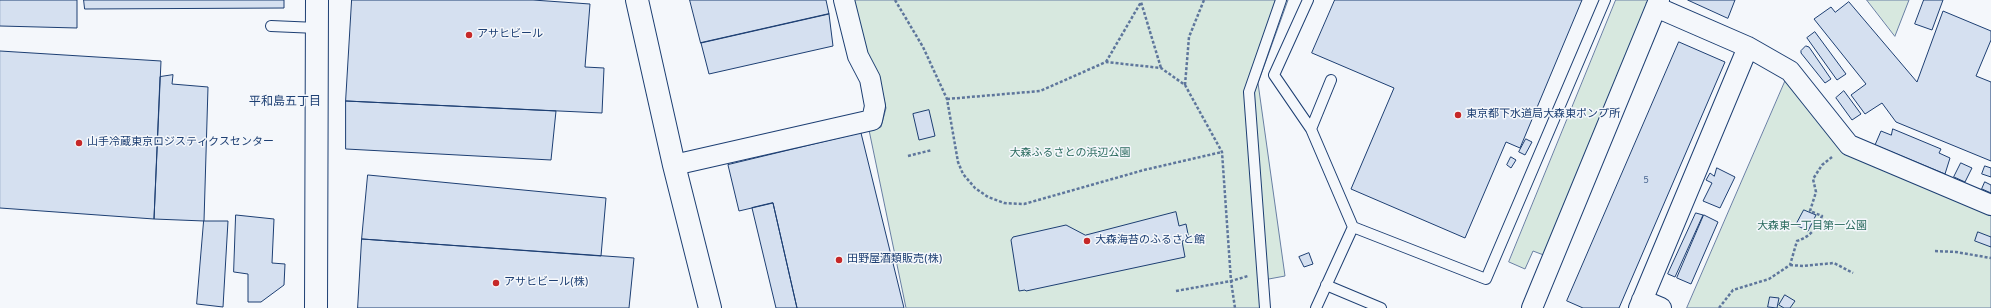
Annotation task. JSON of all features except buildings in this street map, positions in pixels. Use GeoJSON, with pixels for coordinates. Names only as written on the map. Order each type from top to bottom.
{"type":"FeatureCollection","features":[{"type":"Feature","properties":{"kind":"street"},"geometry":{"type":"LineString","coordinates":[[316,308],[317,0]]}},
{"type":"Feature","properties":{"kind":"street"},"geometry":{"type":"LineString","coordinates":[[637,0],[674,165],[710,308]]}},
{"type":"Feature","properties":{"kind":"street"},"geometry":{"type":"LineString","coordinates":[[674,165],[872,120],[875,106],[870,79],[858,56],[844,0]]}},
{"type":"Feature","properties":{"kind":"street"},"geometry":{"type":"LineString","coordinates":[[1532,308],[1657,4],[1748,47],[1790,71],[1849,145],[1991,205]]}},
{"type":"Feature","properties":{"kind":"street"},"geometry":{"type":"LineString","coordinates":[[1661,308],[1641,304],[1748,47]]}},
{"type":"Feature","properties":{"kind":"lane"},"geometry":{"type":"LineString","coordinates":[[1264,308],[1249,92],[1281,0]]}},
{"type":"Feature","properties":{"kind":"lane"},"geometry":{"type":"LineString","coordinates":[[1308,0],[1274,75],[1311,128],[1352,227],[1486,280],[1606,0]]}},
{"type":"Feature","properties":{"kind":"lane"},"geometry":{"type":"LineString","coordinates":[[271,26],[317,28]]}},
{"type":"Feature","properties":{"kind":"lane"},"geometry":{"type":"LineString","coordinates":[[1311,128],[1331,80]]}},
{"type":"Feature","properties":{"kind":"lane"},"geometry":{"type":"LineString","coordinates":[[1316,308],[1352,227]]}},
{"type":"Feature","properties":{"kind":"lane"},"geometry":{"type":"LineString","coordinates":[[1326,286],[1381,308]]}},
{"type":"Feature","properties":{"kind":"path"},"geometry":{"type":"LineString","coordinates":[[895,0],[923,47],[947,99],[960,168],[966,179],[980,192],[997,201],[1010,204],[1024,204],[1144,170],[1222,152]]}},
{"type":"Feature","properties":{"kind":"path"},"geometry":{"type":"LineString","coordinates":[[1185,85],[1188,42],[1204,0]]}},
{"type":"Feature","properties":{"kind":"path"},"geometry":{"type":"LineString","coordinates":[[1106,62],[1141,1]]}},
{"type":"Feature","properties":{"kind":"path"},"geometry":{"type":"LineString","coordinates":[[1141,1],[1161,68]]}},
{"type":"Feature","properties":{"kind":"path"},"geometry":{"type":"LineString","coordinates":[[947,99],[1040,91],[1106,62],[1161,68],[1185,85],[1222,152],[1231,282],[1235,308]]}},
{"type":"Feature","properties":{"kind":"path"},"geometry":{"type":"LineString","coordinates":[[908,156],[932,150]]}},
{"type":"Feature","properties":{"kind":"path"},"geometry":{"type":"LineString","coordinates":[[1790,265],[1797,241],[1806,238],[1814,231],[1822,216],[1810,210],[1816,192],[1813,179],[1822,165]]}},
{"type":"Feature","properties":{"kind":"path"},"geometry":{"type":"LineString","coordinates":[[1935,251],[1956,252],[1991,258]]}},
{"type":"Feature","properties":{"kind":"path"},"geometry":{"type":"LineString","coordinates":[[1719,308],[1733,290],[1769,279],[1790,265],[1803,266],[1834,263],[1853,273]]}},
{"type":"Feature","properties":{"kind":"path"},"geometry":{"type":"LineString","coordinates":[[1176,291],[1231,282],[1261,271]]}},
{"type":"Feature","properties":{"kind":"green space","name":"大森ふるさとの浜辺公園"},"geometry":{"type":"Polygon","coordinates":[[[852,0],[1288,0],[1258,83],[1285,276],[1258,281],[1264,308],[906,308],[869,130],[881,127],[886,108],[879,77],[864,59],[852,0]]]}},
{"type":"Feature","properties":{"kind":"green space"},"geometry":{"type":"Polygon","coordinates":[[[1616,0],[1656,0],[1549,257],[1533,251],[1525,269],[1509,262],[1616,0]]]}},
{"type":"Feature","properties":{"kind":"green space"},"geometry":{"type":"Polygon","coordinates":[[[1867,0],[1909,0],[1895,36],[1867,0]]]}},
{"type":"Feature","properties":{"kind":"green space","name":"大森東一丁目第一公園"},"geometry":{"type":"Polygon","coordinates":[[[1787,77],[1847,153],[1916,176],[1991,216],[1991,308],[1687,308],[1787,77]]]}},
{"type":"Feature","properties":{"kind":"place","name":"アサヒビール"},"geometry":{"type":"Point","coordinates":[469,35]}},
{"type":"Feature","properties":{"kind":"place","name":"東京都下水道局大森東ポンプ所"},"geometry":{"type":"Point","coordinates":[1458,115]}},
{"type":"Feature","properties":{"kind":"place","name":"山手冷蔵東京ロジスティクスセンター"},"geometry":{"type":"Point","coordinates":[79,143]}},
{"type":"Feature","properties":{"kind":"place","name":"大森海苔のふるさと館"},"geometry":{"type":"Point","coordinates":[1087,241]}},
{"type":"Feature","properties":{"kind":"place","name":"田野屋酒類販売(株)"},"geometry":{"type":"Point","coordinates":[839,260]}},
{"type":"Feature","properties":{"kind":"place","name":"アサヒビール(株)"},"geometry":{"type":"Point","coordinates":[496,283]}},
{"type":"Feature","properties":{"kind":"district","name":"平和島五丁目"},"geometry":{"type":"Point","coordinates":[285,103]}}]}
